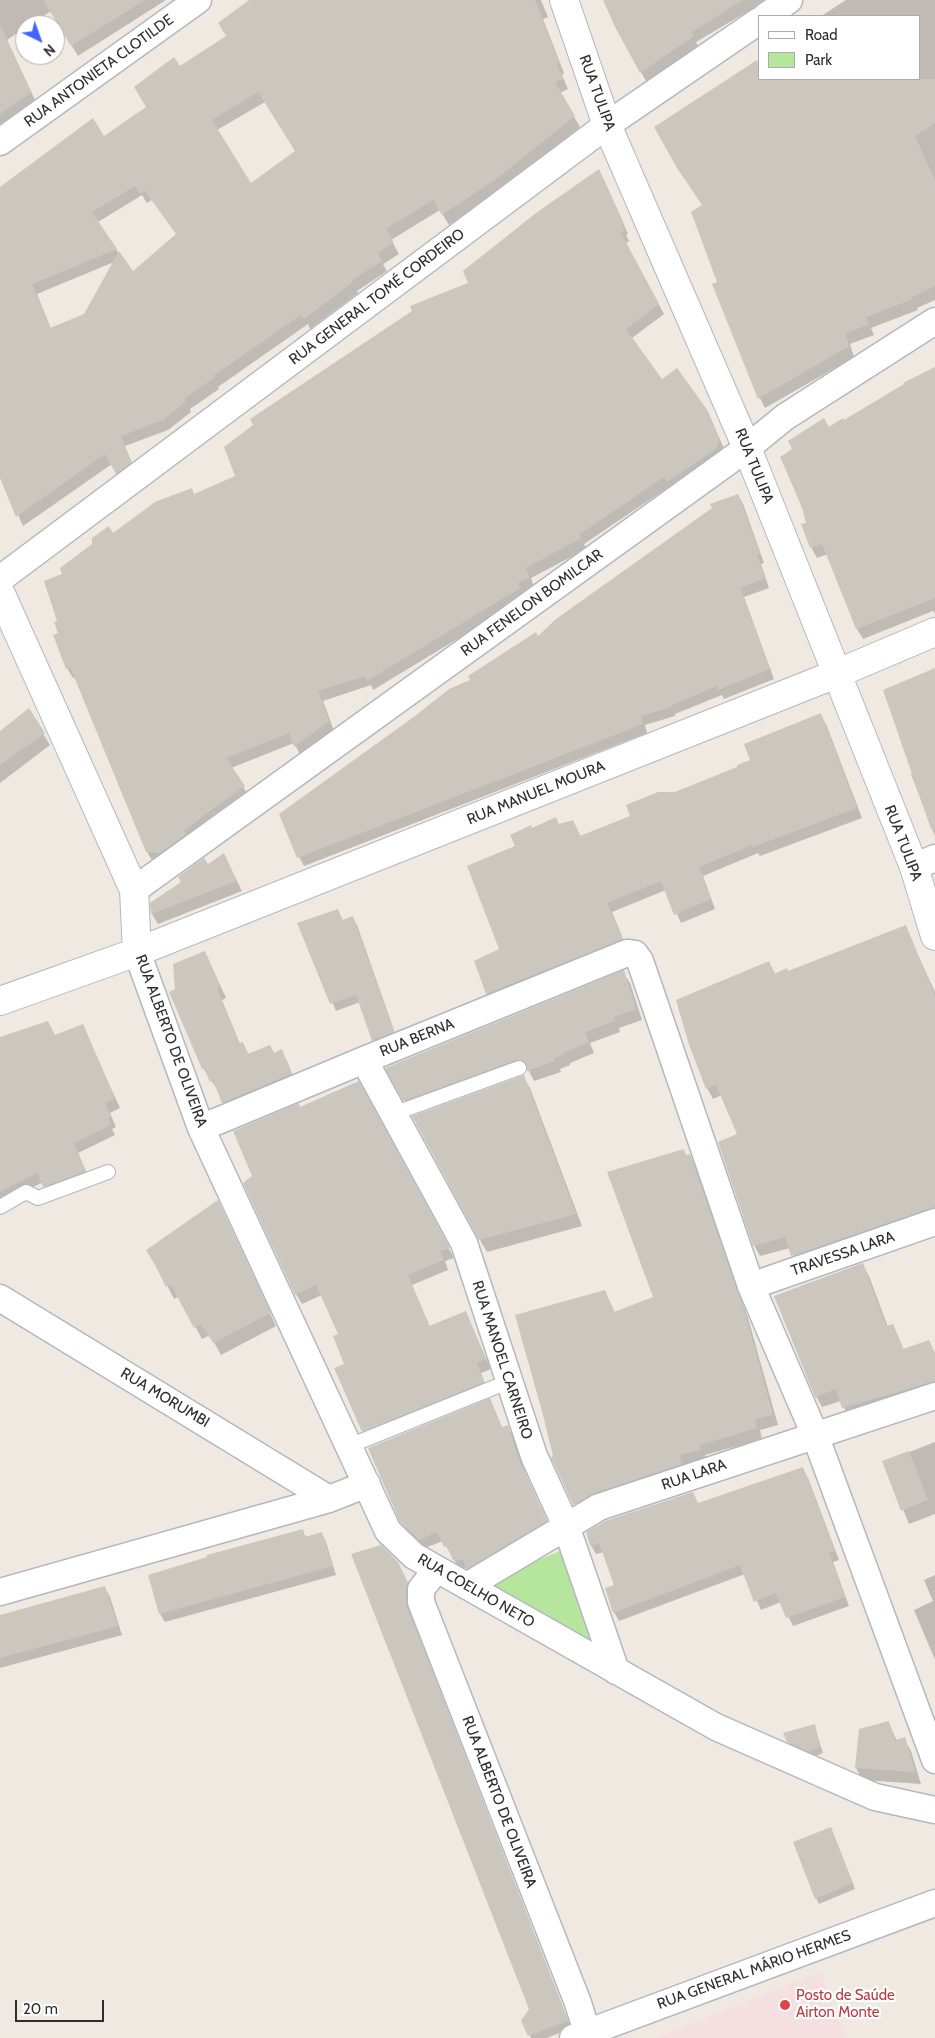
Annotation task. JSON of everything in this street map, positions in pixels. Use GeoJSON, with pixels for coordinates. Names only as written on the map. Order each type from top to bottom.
{"type":"FeatureCollection","features":[{"type":"Feature","properties":{"kind":"street","name":"RUA ANTONIETA CLOTILDE"},"geometry":{"type":"LineString","coordinates":[[0,142],[198,0]]}},
{"type":"Feature","properties":{"kind":"street","name":"RUA TULIPA"},"geometry":{"type":"LineString","coordinates":[[564,0],[607,125],[747,448],[836,674],[924,863],[935,936]]}},
{"type":"Feature","properties":{"kind":"street"},"geometry":{"type":"LineString","coordinates":[[767,15],[789,0]]}},
{"type":"Feature","properties":{"kind":"street","name":"RUA GENERAL TOMÉ CORDEIRO"},"geometry":{"type":"LineString","coordinates":[[0,579],[607,125],[758,22]]}},
{"type":"Feature","properties":{"kind":"street","name":"RUA FENELON BOMILCAR"},"geometry":{"type":"LineString","coordinates":[[134,890],[747,448],[785,417],[935,321]]}},
{"type":"Feature","properties":{"kind":"street","name":"RUA ALBERTO DE OLIVEIRA"},"geometry":{"type":"LineString","coordinates":[[0,592],[134,890],[137,952],[201,1128],[366,1484]]}},
{"type":"Feature","properties":{"kind":"street","name":"RUA MANUEL MOURA"},"geometry":{"type":"LineString","coordinates":[[0,1000],[137,952],[836,674],[935,632]]}},
{"type":"Feature","properties":{"kind":"street","name":"RUA BERNA"},"geometry":{"type":"LineString","coordinates":[[201,1128],[627,953],[635,954],[643,970],[750,1286]]}},
{"type":"Feature","properties":{"kind":"street","name":"RUA MANOEL CARNEIRO"},"geometry":{"type":"LineString","coordinates":[[364,1060],[464,1243],[534,1456],[566,1526],[616,1671]]}},
{"type":"Feature","properties":{"kind":"street","name":"TRAVESSA LARA"},"geometry":{"type":"LineString","coordinates":[[750,1286],[935,1222]]}},
{"type":"Feature","properties":{"kind":"street"},"geometry":{"type":"LineString","coordinates":[[750,1286],[815,1434],[935,1760]]}},
{"type":"Feature","properties":{"kind":"street","name":"RUA MORUMBI"},"geometry":{"type":"LineString","coordinates":[[0,1298],[329,1499]]}},
{"type":"Feature","properties":{"kind":"street","name":"RUA LARA"},"geometry":{"type":"LineString","coordinates":[[467,1586],[599,1508],[815,1434],[935,1396]]}},
{"type":"Feature","properties":{"kind":"street"},"geometry":{"type":"LineString","coordinates":[[0,1592],[329,1499],[366,1484]]}},
{"type":"Feature","properties":{"kind":"street","name":"RUA COELHO NETO"},"geometry":{"type":"LineString","coordinates":[[366,1484],[388,1531],[414,1556],[716,1727],[875,1797],[935,1810]]}},
{"type":"Feature","properties":{"kind":"street","name":"RUA ALBERTO DE OLIVEIRA"},"geometry":{"type":"LineString","coordinates":[[437,1569],[421,1589],[421,1602],[578,2003],[582,2036]]}},
{"type":"Feature","properties":{"kind":"street","name":"RUA GENERAL MÁRIO HERMES"},"geometry":{"type":"LineString","coordinates":[[582,2036],[935,1903]]}},
{"type":"Feature","properties":{"kind":"lane"},"geometry":{"type":"LineString","coordinates":[[393,1114],[519,1068]]}},
{"type":"Feature","properties":{"kind":"lane"},"geometry":{"type":"LineString","coordinates":[[0,1207],[26,1192],[38,1198],[108,1172]]}},
{"type":"Feature","properties":{"kind":"lane"},"geometry":{"type":"LineString","coordinates":[[349,1446],[510,1381]]}},
{"type":"Feature","properties":{"kind":"shaded area","name":"Posto de Saúde Airton Monte"},"geometry":{"type":"Polygon","coordinates":[[[820,1972],[846,2038],[655,2038],[820,1972]]]}},
{"type":"Feature","properties":{"kind":"green space"},"geometry":{"type":"Polygon","coordinates":[[[562,1550],[603,1647],[543,1615],[495,1586],[497,1578],[562,1550]]]}},
{"type":"Feature","properties":{"kind":"building"},"geometry":{"type":"Polygon","coordinates":[[[43,0],[145,0],[71,46],[65,36],[65,15],[52,15],[43,0]]]}},
{"type":"Feature","properties":{"kind":"building"},"geometry":{"type":"Polygon","coordinates":[[[249,0],[535,0],[559,63],[557,64],[563,79],[555,82],[575,116],[500,176],[442,215],[433,200],[386,229],[394,243],[378,253],[382,261],[352,280],[353,282],[304,319],[301,315],[213,376],[214,378],[185,398],[186,401],[163,420],[121,436],[131,463],[116,474],[105,454],[16,517],[0,478],[0,187],[93,118],[104,136],[146,107],[134,87],[174,57],[180,66],[226,36],[218,23],[249,0]],[[258,92],[212,120],[251,183],[295,151],[258,92]],[[135,186],[92,212],[117,249],[32,284],[50,328],[84,314],[119,251],[133,271],[176,234],[145,191],[140,194],[135,186]]]}},
{"type":"Feature","properties":{"kind":"building"},"geometry":{"type":"Polygon","coordinates":[[[603,0],[743,0],[692,32],[694,36],[640,73],[615,27],[603,0]]]}},
{"type":"Feature","properties":{"kind":"building"},"geometry":{"type":"Polygon","coordinates":[[[0,25],[15,57],[15,65],[19,65],[31,92],[0,114],[0,25]]]}},
{"type":"Feature","properties":{"kind":"building"},"geometry":{"type":"Polygon","coordinates":[[[757,60],[758,80],[935,79],[935,123],[915,136],[935,181],[935,286],[912,297],[913,299],[866,317],[869,324],[845,334],[849,346],[758,399],[712,284],[717,282],[691,212],[702,205],[677,168],[654,127],[757,60]]]}},
{"type":"Feature","properties":{"kind":"building"},"geometry":{"type":"Polygon","coordinates":[[[599,169],[624,224],[622,225],[625,231],[621,233],[659,304],[626,329],[662,379],[677,368],[708,411],[718,435],[719,443],[716,449],[667,482],[664,477],[580,534],[581,538],[526,568],[529,578],[518,583],[520,588],[367,681],[365,676],[318,691],[329,721],[294,747],[289,733],[226,758],[245,786],[184,831],[186,834],[160,853],[146,852],[70,667],[66,669],[53,635],[58,633],[54,622],[57,621],[44,581],[62,574],[60,568],[92,544],[92,538],[109,526],[113,533],[155,502],[192,488],[194,494],[235,476],[224,447],[253,425],[250,419],[412,311],[410,306],[468,283],[463,271],[536,213],[599,169]]]}},
{"type":"Feature","properties":{"kind":"building"},"geometry":{"type":"Polygon","coordinates":[[[935,367],[935,598],[856,629],[822,544],[810,548],[801,524],[806,523],[802,507],[780,457],[792,449],[788,441],[824,418],[829,427],[843,418],[844,420],[903,383],[935,367]]]}},
{"type":"Feature","properties":{"kind":"building"},"geometry":{"type":"Polygon","coordinates":[[[738,494],[760,554],[757,555],[765,578],[740,588],[770,669],[718,690],[717,686],[671,705],[671,707],[641,716],[643,724],[297,858],[279,814],[415,716],[449,689],[470,680],[468,676],[536,632],[538,636],[556,619],[712,508],[710,504],[738,494]]]}},
{"type":"Feature","properties":{"kind":"building"},"geometry":{"type":"Polygon","coordinates":[[[935,668],[935,828],[931,829],[883,690],[935,668]]]}},
{"type":"Feature","properties":{"kind":"building"},"geometry":{"type":"Polygon","coordinates":[[[29,708],[45,733],[0,765],[0,731],[29,708]]]}},
{"type":"Feature","properties":{"kind":"building"},"geometry":{"type":"Polygon","coordinates":[[[821,713],[857,808],[753,847],[752,845],[699,867],[711,899],[674,915],[661,881],[607,903],[623,939],[486,994],[474,961],[499,949],[467,866],[515,846],[510,835],[531,825],[532,828],[556,817],[559,824],[573,820],[580,836],[630,816],[626,805],[658,792],[675,792],[737,767],[737,765],[750,760],[744,744],[821,713]]]}},
{"type":"Feature","properties":{"kind":"building"},"geometry":{"type":"Polygon","coordinates":[[[224,853],[237,881],[151,914],[150,903],[181,882],[178,877],[204,858],[208,864],[224,853]]]}},
{"type":"Feature","properties":{"kind":"building"},"geometry":{"type":"Polygon","coordinates":[[[338,909],[342,920],[353,916],[394,1032],[372,1041],[356,995],[330,1004],[297,923],[338,909]]]}},
{"type":"Feature","properties":{"kind":"building"},"geometry":{"type":"Polygon","coordinates":[[[906,925],[935,996],[935,1207],[791,1256],[785,1237],[753,1246],[718,1142],[737,1134],[716,1085],[706,1089],[689,1045],[676,1000],[769,961],[774,974],[787,968],[788,971],[906,925]]]}},
{"type":"Feature","properties":{"kind":"building"},"geometry":{"type":"Polygon","coordinates":[[[205,951],[220,986],[217,988],[239,1043],[243,1042],[248,1054],[270,1045],[274,1053],[282,1049],[291,1074],[222,1103],[213,1080],[210,1082],[204,1068],[202,1069],[169,992],[175,989],[173,964],[205,951]]]}},
{"type":"Feature","properties":{"kind":"building"},"geometry":{"type":"Polygon","coordinates":[[[624,970],[636,1009],[614,1017],[615,1021],[585,1032],[589,1042],[554,1058],[555,1061],[527,1071],[525,1062],[516,1060],[403,1101],[385,1068],[624,970]]]}},
{"type":"Feature","properties":{"kind":"building"},"geometry":{"type":"Polygon","coordinates":[[[48,1021],[55,1035],[83,1024],[115,1098],[105,1103],[111,1117],[108,1119],[111,1125],[74,1143],[86,1171],[43,1187],[37,1173],[0,1192],[0,1037],[48,1021]]]}},
{"type":"Feature","properties":{"kind":"building"},"geometry":{"type":"Polygon","coordinates":[[[524,1075],[576,1214],[479,1240],[412,1116],[524,1075]]]}},
{"type":"Feature","properties":{"kind":"building"},"geometry":{"type":"Polygon","coordinates":[[[359,1081],[450,1248],[440,1251],[444,1260],[408,1275],[429,1326],[466,1311],[486,1359],[477,1363],[484,1382],[362,1432],[334,1368],[344,1364],[333,1336],[338,1334],[316,1285],[295,1295],[243,1183],[252,1176],[233,1131],[299,1103],[300,1107],[359,1081]]]}},
{"type":"Feature","properties":{"kind":"building"},"geometry":{"type":"Polygon","coordinates":[[[684,1149],[686,1155],[690,1154],[743,1306],[773,1415],[755,1419],[757,1428],[700,1445],[701,1450],[679,1455],[682,1464],[594,1493],[573,1505],[551,1457],[553,1456],[543,1415],[515,1315],[605,1290],[614,1312],[653,1297],[607,1172],[684,1149]]]}},
{"type":"Feature","properties":{"kind":"building"},"geometry":{"type":"Polygon","coordinates":[[[218,1200],[271,1313],[213,1343],[201,1324],[194,1328],[171,1285],[166,1287],[146,1250],[218,1200]]]}},
{"type":"Feature","properties":{"kind":"building"},"geometry":{"type":"Polygon","coordinates":[[[863,1263],[886,1326],[893,1324],[903,1349],[929,1340],[935,1353],[935,1381],[842,1408],[836,1389],[815,1397],[774,1296],[863,1263]]]}},
{"type":"Feature","properties":{"kind":"building"},"geometry":{"type":"Polygon","coordinates":[[[490,1398],[502,1427],[508,1425],[520,1462],[547,1521],[467,1569],[464,1560],[453,1560],[447,1546],[444,1547],[437,1532],[419,1540],[400,1522],[368,1448],[490,1398]]]}},
{"type":"Feature","properties":{"kind":"building"},"geometry":{"type":"Polygon","coordinates":[[[909,1451],[928,1500],[901,1511],[882,1461],[909,1451]]]}},
{"type":"Feature","properties":{"kind":"building"},"geometry":{"type":"Polygon","coordinates":[[[803,1467],[835,1551],[829,1553],[845,1597],[786,1618],[776,1593],[754,1602],[740,1565],[613,1613],[605,1588],[614,1585],[599,1543],[590,1546],[586,1532],[605,1521],[693,1492],[698,1503],[803,1467]]]}},
{"type":"Feature","properties":{"kind":"building"},"geometry":{"type":"Polygon","coordinates":[[[303,1529],[305,1537],[322,1532],[333,1566],[159,1614],[148,1575],[207,1557],[207,1555],[303,1529]]]}},
{"type":"Feature","properties":{"kind":"building"},"geometry":{"type":"Polygon","coordinates":[[[381,1545],[398,1562],[408,1583],[406,1589],[407,1607],[568,2021],[528,2036],[521,2021],[529,2009],[351,1554],[381,1545]]]}},
{"type":"Feature","properties":{"kind":"building"},"geometry":{"type":"Polygon","coordinates":[[[105,1586],[118,1626],[0,1658],[0,1615],[105,1586]]]}},
{"type":"Feature","properties":{"kind":"building"},"geometry":{"type":"Polygon","coordinates":[[[889,1721],[895,1740],[905,1737],[915,1772],[855,1768],[859,1729],[889,1721]]]}},
{"type":"Feature","properties":{"kind":"building"},"geometry":{"type":"Polygon","coordinates":[[[815,1724],[820,1747],[809,1752],[787,1742],[783,1733],[815,1724]]]}},
{"type":"Feature","properties":{"kind":"building"},"geometry":{"type":"Polygon","coordinates":[[[831,1827],[853,1883],[815,1899],[793,1842],[831,1827]]]}},
{"type":"Feature","properties":{"kind":"place","name":"Posto de Saúde Airton Monte"},"geometry":{"type":"Point","coordinates":[785,2005]}}]}
